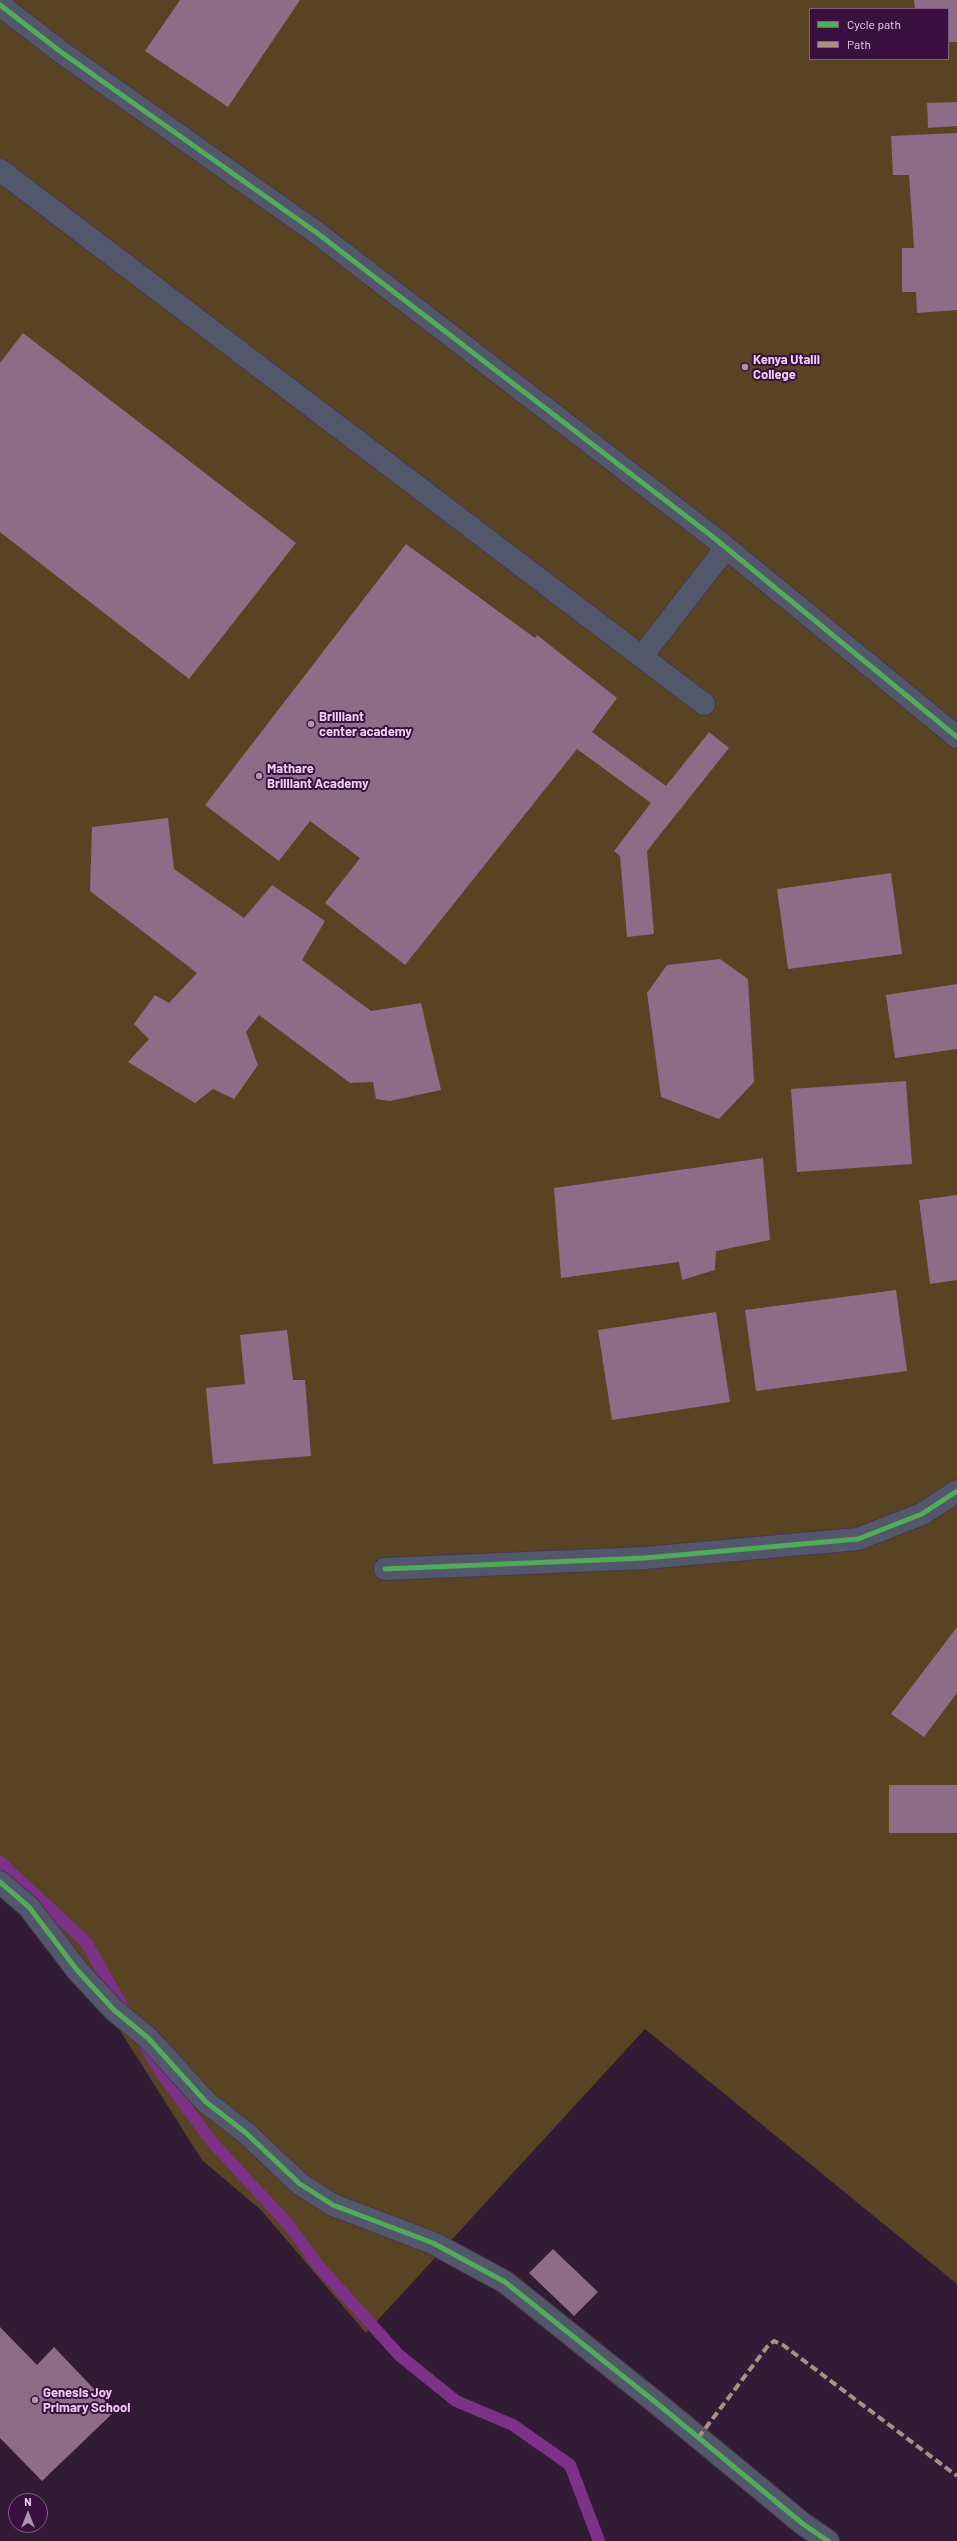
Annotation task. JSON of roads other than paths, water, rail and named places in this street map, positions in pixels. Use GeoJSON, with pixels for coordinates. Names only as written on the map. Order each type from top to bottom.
{"type":"FeatureCollection","features":[{"type":"Feature","properties":{"kind":"street"},"geometry":{"type":"LineString","coordinates":[[0,5],[61,52],[317,233],[726,548],[957,737]]}},
{"type":"Feature","properties":{"kind":"street"},"geometry":{"type":"LineString","coordinates":[[0,170],[704,704]]}},
{"type":"Feature","properties":{"kind":"street"},"geometry":{"type":"LineString","coordinates":[[642,656],[726,548]]}},
{"type":"Feature","properties":{"kind":"street"},"geometry":{"type":"LineString","coordinates":[[384,1569],[645,1558],[858,1540],[922,1514],[957,1491]]}},
{"type":"Feature","properties":{"kind":"street"},"geometry":{"type":"LineString","coordinates":[[0,1882],[29,1907],[77,1970],[114,2010],[148,2038],[206,2102],[251,2138],[300,2184],[333,2205],[434,2243],[504,2282],[659,2405],[803,2524],[828,2541]]}},
{"type":"Feature","properties":{"kind":"waterway"},"geometry":{"type":"LineString","coordinates":[[0,1862],[86,1942],[125,2011]]}},
{"type":"Feature","properties":{"kind":"waterway"},"geometry":{"type":"LineString","coordinates":[[145,2046],[163,2076],[212,2142],[288,2224],[317,2264],[399,2355],[456,2401],[513,2425],[570,2465],[599,2541]]}},
{"type":"Feature","properties":{"kind":"place","name":"Kenya Utalii College"},"geometry":{"type":"Point","coordinates":[745,367]}},
{"type":"Feature","properties":{"kind":"place","name":"Brilliant center academy"},"geometry":{"type":"Point","coordinates":[311,724]}},
{"type":"Feature","properties":{"kind":"place","name":"Mathare Brilliant Academy"},"geometry":{"type":"Point","coordinates":[259,776]}},
{"type":"Feature","properties":{"kind":"place","name":"Genesis Joy Primary School"},"geometry":{"type":"Point","coordinates":[35,2400]}}]}
